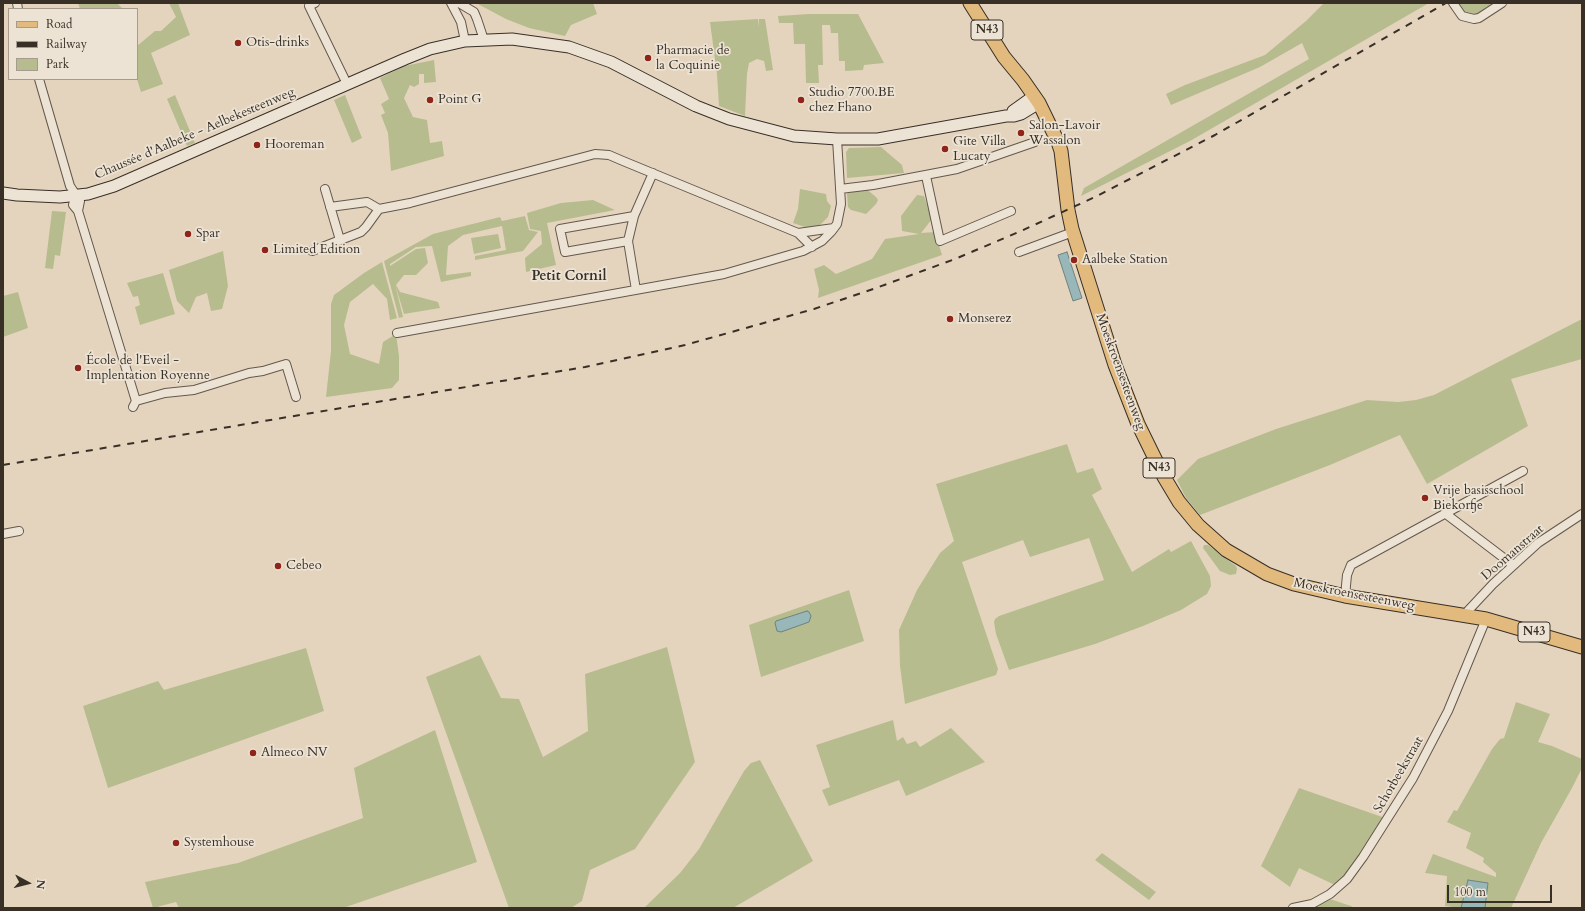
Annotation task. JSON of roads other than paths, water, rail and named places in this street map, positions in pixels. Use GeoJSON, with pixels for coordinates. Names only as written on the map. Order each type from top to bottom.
{"type":"FeatureCollection","features":[{"type":"Feature","properties":{"kind":"main road","name":"N43"},"geometry":{"type":"LineString","coordinates":[[970,3],[1004,57],[1017,72],[1036,100]]}},
{"type":"Feature","properties":{"kind":"main road","name":"Chaussée d'Aalbeke - Aelbekesteenweg"},"geometry":{"type":"LineString","coordinates":[[3,193],[60,197],[88,194],[114,186],[430,49],[465,41],[512,38],[569,47],[611,62],[696,106],[729,119],[794,136],[837,139],[878,139],[1021,114],[1036,100]]}},
{"type":"Feature","properties":{"kind":"main road","name":"Moeskroensesteenweg"},"geometry":{"type":"LineString","coordinates":[[1036,100],[1054,133],[1061,151],[1073,232],[1115,365],[1138,424],[1164,476],[1179,502],[1198,525],[1226,550],[1254,568],[1294,584],[1345,596],[1486,619],[1582,647]]}},
{"type":"Feature","properties":{"kind":"street"},"geometry":{"type":"LineString","coordinates":[[315,3],[309,6],[347,84]]}},
{"type":"Feature","properties":{"kind":"street"},"geometry":{"type":"LineString","coordinates":[[451,3],[461,22],[465,41]]}},
{"type":"Feature","properties":{"kind":"street"},"geometry":{"type":"LineString","coordinates":[[459,3],[474,12],[484,40]]}},
{"type":"Feature","properties":{"kind":"street"},"geometry":{"type":"LineString","coordinates":[[1453,3],[1462,16],[1474,19],[1479,18],[1502,3]]}},
{"type":"Feature","properties":{"kind":"street"},"geometry":{"type":"LineString","coordinates":[[39,80],[70,186],[75,195],[73,205],[78,211],[135,404],[165,393],[194,390],[249,373],[263,371],[286,364],[296,397]]}},
{"type":"Feature","properties":{"kind":"street"},"geometry":{"type":"LineString","coordinates":[[397,334],[724,274],[803,251],[822,241],[834,228],[840,214],[841,204],[837,139]]}},
{"type":"Feature","properties":{"kind":"street"},"geometry":{"type":"LineString","coordinates":[[840,189],[926,176],[957,169],[1035,142]]}},
{"type":"Feature","properties":{"kind":"street"},"geometry":{"type":"LineString","coordinates":[[330,207],[367,202],[379,209],[419,201],[595,154],[609,155],[798,233],[812,247]]}},
{"type":"Feature","properties":{"kind":"street"},"geometry":{"type":"LineString","coordinates":[[636,290],[628,241],[634,216],[653,173]]}},
{"type":"Feature","properties":{"kind":"street"},"geometry":{"type":"LineString","coordinates":[[926,176],[940,241],[1010,211]]}},
{"type":"Feature","properties":{"kind":"street"},"geometry":{"type":"LineString","coordinates":[[325,189],[340,240]]}},
{"type":"Feature","properties":{"kind":"street"},"geometry":{"type":"LineString","coordinates":[[312,251],[361,232],[379,209]]}},
{"type":"Feature","properties":{"kind":"street"},"geometry":{"type":"LineString","coordinates":[[628,241],[565,252],[560,229],[634,216]]}},
{"type":"Feature","properties":{"kind":"street"},"geometry":{"type":"LineString","coordinates":[[798,233],[834,228]]}},
{"type":"Feature","properties":{"kind":"street"},"geometry":{"type":"LineString","coordinates":[[1019,252],[1073,232]]}},
{"type":"Feature","properties":{"kind":"street"},"geometry":{"type":"LineString","coordinates":[[1345,596],[1347,575],[1351,564],[1524,471]]}},
{"type":"Feature","properties":{"kind":"street"},"geometry":{"type":"LineString","coordinates":[[1446,514],[1513,566]]}},
{"type":"Feature","properties":{"kind":"street","name":"Doomanstraat"},"geometry":{"type":"LineString","coordinates":[[1464,615],[1488,589],[1538,544],[1582,514]]}},
{"type":"Feature","properties":{"kind":"street"},"geometry":{"type":"LineString","coordinates":[[3,534],[19,531]]}},
{"type":"Feature","properties":{"kind":"street","name":"Schorbeekstraat"},"geometry":{"type":"LineString","coordinates":[[1293,908],[1312,904],[1339,888],[1367,851],[1413,778],[1441,724],[1486,619]]}},
{"type":"Feature","properties":{"kind":"water"},"geometry":{"type":"Polygon","coordinates":[[[1067,252],[1082,298],[1073,301],[1058,255],[1067,252]]]}},
{"type":"Feature","properties":{"kind":"water"},"geometry":{"type":"Polygon","coordinates":[[[807,611],[811,616],[809,622],[781,632],[777,631],[776,621],[807,611]]]}},
{"type":"Feature","properties":{"kind":"water"},"geometry":{"type":"Polygon","coordinates":[[[1468,880],[1488,883],[1485,908],[1461,908],[1468,880]]]}},
{"type":"Feature","properties":{"kind":"railway"},"geometry":{"type":"LineString","coordinates":[[3,465],[585,367],[685,345],[814,309],[955,259],[1095,197],[1215,135],[1446,3]]}},
{"type":"Feature","properties":{"kind":"place","name":"Otis-drinks"},"geometry":{"type":"Point","coordinates":[238,43]}},
{"type":"Feature","properties":{"kind":"place","name":"Pharmacie de la Coquinie"},"geometry":{"type":"Point","coordinates":[648,58]}},
{"type":"Feature","properties":{"kind":"place","name":"Point G"},"geometry":{"type":"Point","coordinates":[430,100]}},
{"type":"Feature","properties":{"kind":"place","name":"Studio 7700.BE chez Fhano"},"geometry":{"type":"Point","coordinates":[801,100]}},
{"type":"Feature","properties":{"kind":"place","name":"Salon-Lavoir Wassalon"},"geometry":{"type":"Point","coordinates":[1021,133]}},
{"type":"Feature","properties":{"kind":"place","name":"Hooreman"},"geometry":{"type":"Point","coordinates":[257,145]}},
{"type":"Feature","properties":{"kind":"place","name":"Gite Villa Lucaty"},"geometry":{"type":"Point","coordinates":[945,149]}},
{"type":"Feature","properties":{"kind":"place","name":"Spar"},"geometry":{"type":"Point","coordinates":[188,234]}},
{"type":"Feature","properties":{"kind":"place","name":"Limited Edition"},"geometry":{"type":"Point","coordinates":[265,250]}},
{"type":"Feature","properties":{"kind":"place","name":"Aalbeke Station"},"geometry":{"type":"Point","coordinates":[1074,260]}},
{"type":"Feature","properties":{"kind":"place","name":"Monserez"},"geometry":{"type":"Point","coordinates":[950,319]}},
{"type":"Feature","properties":{"kind":"place","name":"École de l'Eveil - Implentation Royenne"},"geometry":{"type":"Point","coordinates":[78,368]}},
{"type":"Feature","properties":{"kind":"place","name":"Vrije basisschool Biekorfje"},"geometry":{"type":"Point","coordinates":[1425,498]}},
{"type":"Feature","properties":{"kind":"place","name":"Cebeo"},"geometry":{"type":"Point","coordinates":[278,566]}},
{"type":"Feature","properties":{"kind":"place","name":"Almeco NV"},"geometry":{"type":"Point","coordinates":[253,753]}},
{"type":"Feature","properties":{"kind":"place","name":"Systemhouse"},"geometry":{"type":"Point","coordinates":[176,843]}},
{"type":"Feature","properties":{"kind":"district","name":"Petit Cornil"},"geometry":{"type":"Point","coordinates":[569,277]}}]}
